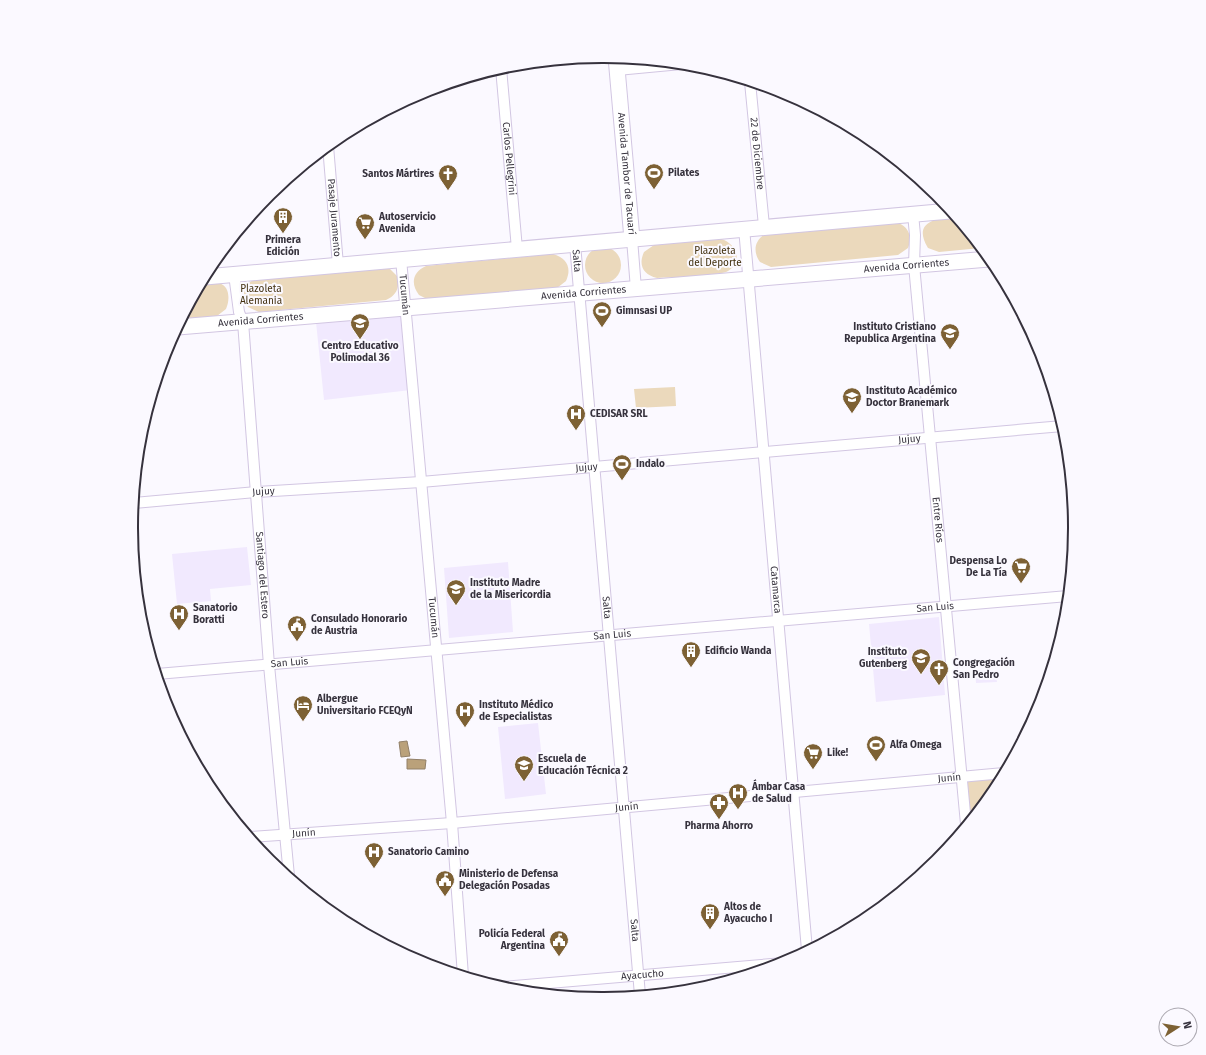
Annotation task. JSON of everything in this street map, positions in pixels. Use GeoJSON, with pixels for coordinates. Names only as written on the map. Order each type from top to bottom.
{"type":"FeatureCollection","features":[{"type":"Feature","properties":{"kind":"main road","name":"Avenida Tambor de Tacuarí"},"geometry":{"type":"LineString","coordinates":[[617,64],[632,239]]}},
{"type":"Feature","properties":{"kind":"main road"},"geometry":{"type":"LineString","coordinates":[[213,275],[764,226],[943,212]]}},
{"type":"Feature","properties":{"kind":"main road","name":"Avenida Corrientes"},"geometry":{"type":"LineString","coordinates":[[184,327],[982,260]]}},
{"type":"Feature","properties":{"kind":"street"},"geometry":{"type":"LineString","coordinates":[[617,64],[633,64]]}},
{"type":"Feature","properties":{"kind":"street","name":"Carlos Pellegrini"},"geometry":{"type":"LineString","coordinates":[[502,75],[517,249]]}},
{"type":"Feature","properties":{"kind":"street","name":"22 de Diciembre"},"geometry":{"type":"LineString","coordinates":[[751,88],[764,226]]}},
{"type":"Feature","properties":{"kind":"street","name":"Pasaje Juramento"},"geometry":{"type":"LineString","coordinates":[[329,153],[338,265]]}},
{"type":"Feature","properties":{"kind":"street","name":"Entre Ríos"},"geometry":{"type":"LineString","coordinates":[[914,214],[914,265],[965,818]]}},
{"type":"Feature","properties":{"kind":"street","name":"Catamarca"},"geometry":{"type":"LineString","coordinates":[[744,228],[807,945]]}},
{"type":"Feature","properties":{"kind":"street","name":"Avenida Tambor de Tacuarí"},"geometry":{"type":"LineString","coordinates":[[632,239],[636,289]]}},
{"type":"Feature","properties":{"kind":"street","name":"Salta"},"geometry":{"type":"LineString","coordinates":[[575,244],[640,990]]}},
{"type":"Feature","properties":{"kind":"street","name":"Tucumán"},"geometry":{"type":"LineString","coordinates":[[401,259],[452,823],[464,970]]}},
{"type":"Feature","properties":{"kind":"street","name":"Santiago del Estero"},"geometry":{"type":"LineString","coordinates":[[234,274],[239,312],[243,322],[269,665],[288,869]]}},
{"type":"Feature","properties":{"kind":"street","name":"Jujuy"},"geometry":{"type":"LineString","coordinates":[[139,503],[257,492],[421,482],[1057,427]]}},
{"type":"Feature","properties":{"kind":"street","name":"San Luis"},"geometry":{"type":"LineString","coordinates":[[162,674],[1063,596]]}},
{"type":"Feature","properties":{"kind":"street","name":"Junín"},"geometry":{"type":"LineString","coordinates":[[256,836],[452,823],[997,774]]}},
{"type":"Feature","properties":{"kind":"street","name":"Ayacucho"},"geometry":{"type":"LineString","coordinates":[[525,985],[756,965]]}},
{"type":"Feature","properties":{"kind":"shaded area"},"geometry":{"type":"Polygon","coordinates":[[[402,313],[411,390],[324,400],[316,322],[402,313]]]}},
{"type":"Feature","properties":{"kind":"shaded area"},"geometry":{"type":"Polygon","coordinates":[[[247,547],[251,585],[210,589],[211,601],[177,604],[172,554],[247,547]]]}},
{"type":"Feature","properties":{"kind":"shaded area"},"geometry":{"type":"Polygon","coordinates":[[[508,562],[513,632],[449,638],[444,568],[508,562]]]}},
{"type":"Feature","properties":{"kind":"shaded area"},"geometry":{"type":"Polygon","coordinates":[[[939,617],[945,695],[876,702],[869,624],[939,617]]]}},
{"type":"Feature","properties":{"kind":"shaded area"},"geometry":{"type":"Polygon","coordinates":[[[995,670],[997,682],[976,683],[975,671],[995,670]]]}},
{"type":"Feature","properties":{"kind":"shaded area"},"geometry":{"type":"Polygon","coordinates":[[[538,723],[546,794],[505,799],[498,727],[538,723]]]}},
{"type":"Feature","properties":{"kind":"shaded area"},"geometry":{"type":"Polygon","coordinates":[[[407,741],[410,756],[401,757],[399,742],[407,741]]]}},
{"type":"Feature","properties":{"kind":"shaded area"},"geometry":{"type":"Polygon","coordinates":[[[407,759],[426,760],[425,769],[407,769],[407,759]]]}},
{"type":"Feature","properties":{"kind":"green space"},"geometry":{"type":"Polygon","coordinates":[[[949,218],[975,249],[939,252],[928,248],[923,232],[925,227],[928,223],[934,220],[949,218]]]}},
{"type":"Feature","properties":{"kind":"green space"},"geometry":{"type":"Polygon","coordinates":[[[895,222],[906,228],[910,235],[908,248],[898,255],[771,267],[760,262],[756,254],[757,242],[767,233],[895,222]]]}},
{"type":"Feature","properties":{"kind":"green space","name":"Plazoleta del Deporte"},"geometry":{"type":"Polygon","coordinates":[[[721,239],[731,244],[737,258],[733,267],[723,273],[657,278],[652,277],[643,269],[642,257],[644,252],[654,245],[721,239]]]}},
{"type":"Feature","properties":{"kind":"green space"},"geometry":{"type":"Polygon","coordinates":[[[603,247],[616,252],[621,265],[616,278],[603,283],[590,278],[585,265],[590,252],[603,247]]]}},
{"type":"Feature","properties":{"kind":"green space"},"geometry":{"type":"Polygon","coordinates":[[[553,254],[562,258],[567,264],[568,268],[568,276],[566,281],[557,288],[429,300],[419,295],[414,286],[414,278],[418,271],[426,266],[553,254]]]}},
{"type":"Feature","properties":{"kind":"green space","name":"Plazoleta Alemania"},"geometry":{"type":"Polygon","coordinates":[[[389,268],[397,276],[398,287],[393,296],[386,300],[259,312],[248,307],[243,297],[246,285],[256,278],[389,268]]]}},
{"type":"Feature","properties":{"kind":"green space"},"geometry":{"type":"Polygon","coordinates":[[[208,283],[219,283],[227,290],[228,302],[226,309],[217,316],[188,319],[208,283]]]}},
{"type":"Feature","properties":{"kind":"green space"},"geometry":{"type":"Polygon","coordinates":[[[675,387],[676,406],[636,408],[634,389],[675,387]]]}},
{"type":"Feature","properties":{"kind":"green space"},"geometry":{"type":"Polygon","coordinates":[[[995,777],[968,814],[965,779],[995,777]]]}},
{"type":"Feature","properties":{"kind":"place","name":"Pilates"},"geometry":{"type":"Point","coordinates":[654,190]}},
{"type":"Feature","properties":{"kind":"place","name":"Santos Mártires"},"geometry":{"type":"Point","coordinates":[448,191]}},
{"type":"Feature","properties":{"kind":"place","name":"Primera Edición"},"geometry":{"type":"Point","coordinates":[283,234]}},
{"type":"Feature","properties":{"kind":"place","name":"Autoservicio Avenida"},"geometry":{"type":"Point","coordinates":[365,240]}},
{"type":"Feature","properties":{"kind":"place","name":"Gimnsasi UP"},"geometry":{"type":"Point","coordinates":[602,328]}},
{"type":"Feature","properties":{"kind":"place","name":"Centro Educativo Polimodal 36"},"geometry":{"type":"Point","coordinates":[360,340]}},
{"type":"Feature","properties":{"kind":"place","name":"Instituto Cristiano Republica Argentina"},"geometry":{"type":"Point","coordinates":[950,350]}},
{"type":"Feature","properties":{"kind":"place","name":"Instituto Académico Doctor Branemark"},"geometry":{"type":"Point","coordinates":[852,414]}},
{"type":"Feature","properties":{"kind":"place","name":"CEDISAR SRL"},"geometry":{"type":"Point","coordinates":[576,431]}},
{"type":"Feature","properties":{"kind":"place","name":"Indalo"},"geometry":{"type":"Point","coordinates":[622,481]}},
{"type":"Feature","properties":{"kind":"place","name":"Despensa Lo De La Tía"},"geometry":{"type":"Point","coordinates":[1021,584]}},
{"type":"Feature","properties":{"kind":"place","name":"Instituto Madre de la Misericordia"},"geometry":{"type":"Point","coordinates":[456,606]}},
{"type":"Feature","properties":{"kind":"place","name":"Sanatorio Boratti"},"geometry":{"type":"Point","coordinates":[179,631]}},
{"type":"Feature","properties":{"kind":"place","name":"Consulado Honorario de Austria"},"geometry":{"type":"Point","coordinates":[297,642]}},
{"type":"Feature","properties":{"kind":"place","name":"Edificio Wanda"},"geometry":{"type":"Point","coordinates":[691,668]}},
{"type":"Feature","properties":{"kind":"place","name":"Instituto Gutenberg"},"geometry":{"type":"Point","coordinates":[921,675]}},
{"type":"Feature","properties":{"kind":"place","name":"Congregación San Pedro"},"geometry":{"type":"Point","coordinates":[939,686]}},
{"type":"Feature","properties":{"kind":"place","name":"Albergue Universitario FCEQyN"},"geometry":{"type":"Point","coordinates":[303,722]}},
{"type":"Feature","properties":{"kind":"place","name":"Instituto Médico de Especialistas"},"geometry":{"type":"Point","coordinates":[465,728]}},
{"type":"Feature","properties":{"kind":"place","name":"Alfa Omega"},"geometry":{"type":"Point","coordinates":[876,762]}},
{"type":"Feature","properties":{"kind":"place","name":"Like!"},"geometry":{"type":"Point","coordinates":[813,770]}},
{"type":"Feature","properties":{"kind":"place","name":"Escuela de Educación Técnica 2"},"geometry":{"type":"Point","coordinates":[524,782]}},
{"type":"Feature","properties":{"kind":"place","name":"Ámbar Casa de Salud"},"geometry":{"type":"Point","coordinates":[738,810]}},
{"type":"Feature","properties":{"kind":"place","name":"Pharma Ahorro"},"geometry":{"type":"Point","coordinates":[719,820]}},
{"type":"Feature","properties":{"kind":"place","name":"Sanatorio Camino"},"geometry":{"type":"Point","coordinates":[374,869]}},
{"type":"Feature","properties":{"kind":"place","name":"Ministerio de Defensa Delegación Posadas"},"geometry":{"type":"Point","coordinates":[445,897]}},
{"type":"Feature","properties":{"kind":"place","name":"Altos de Ayacucho I"},"geometry":{"type":"Point","coordinates":[710,930]}},
{"type":"Feature","properties":{"kind":"place","name":"Policía Federal Argentina"},"geometry":{"type":"Point","coordinates":[559,957]}}]}
